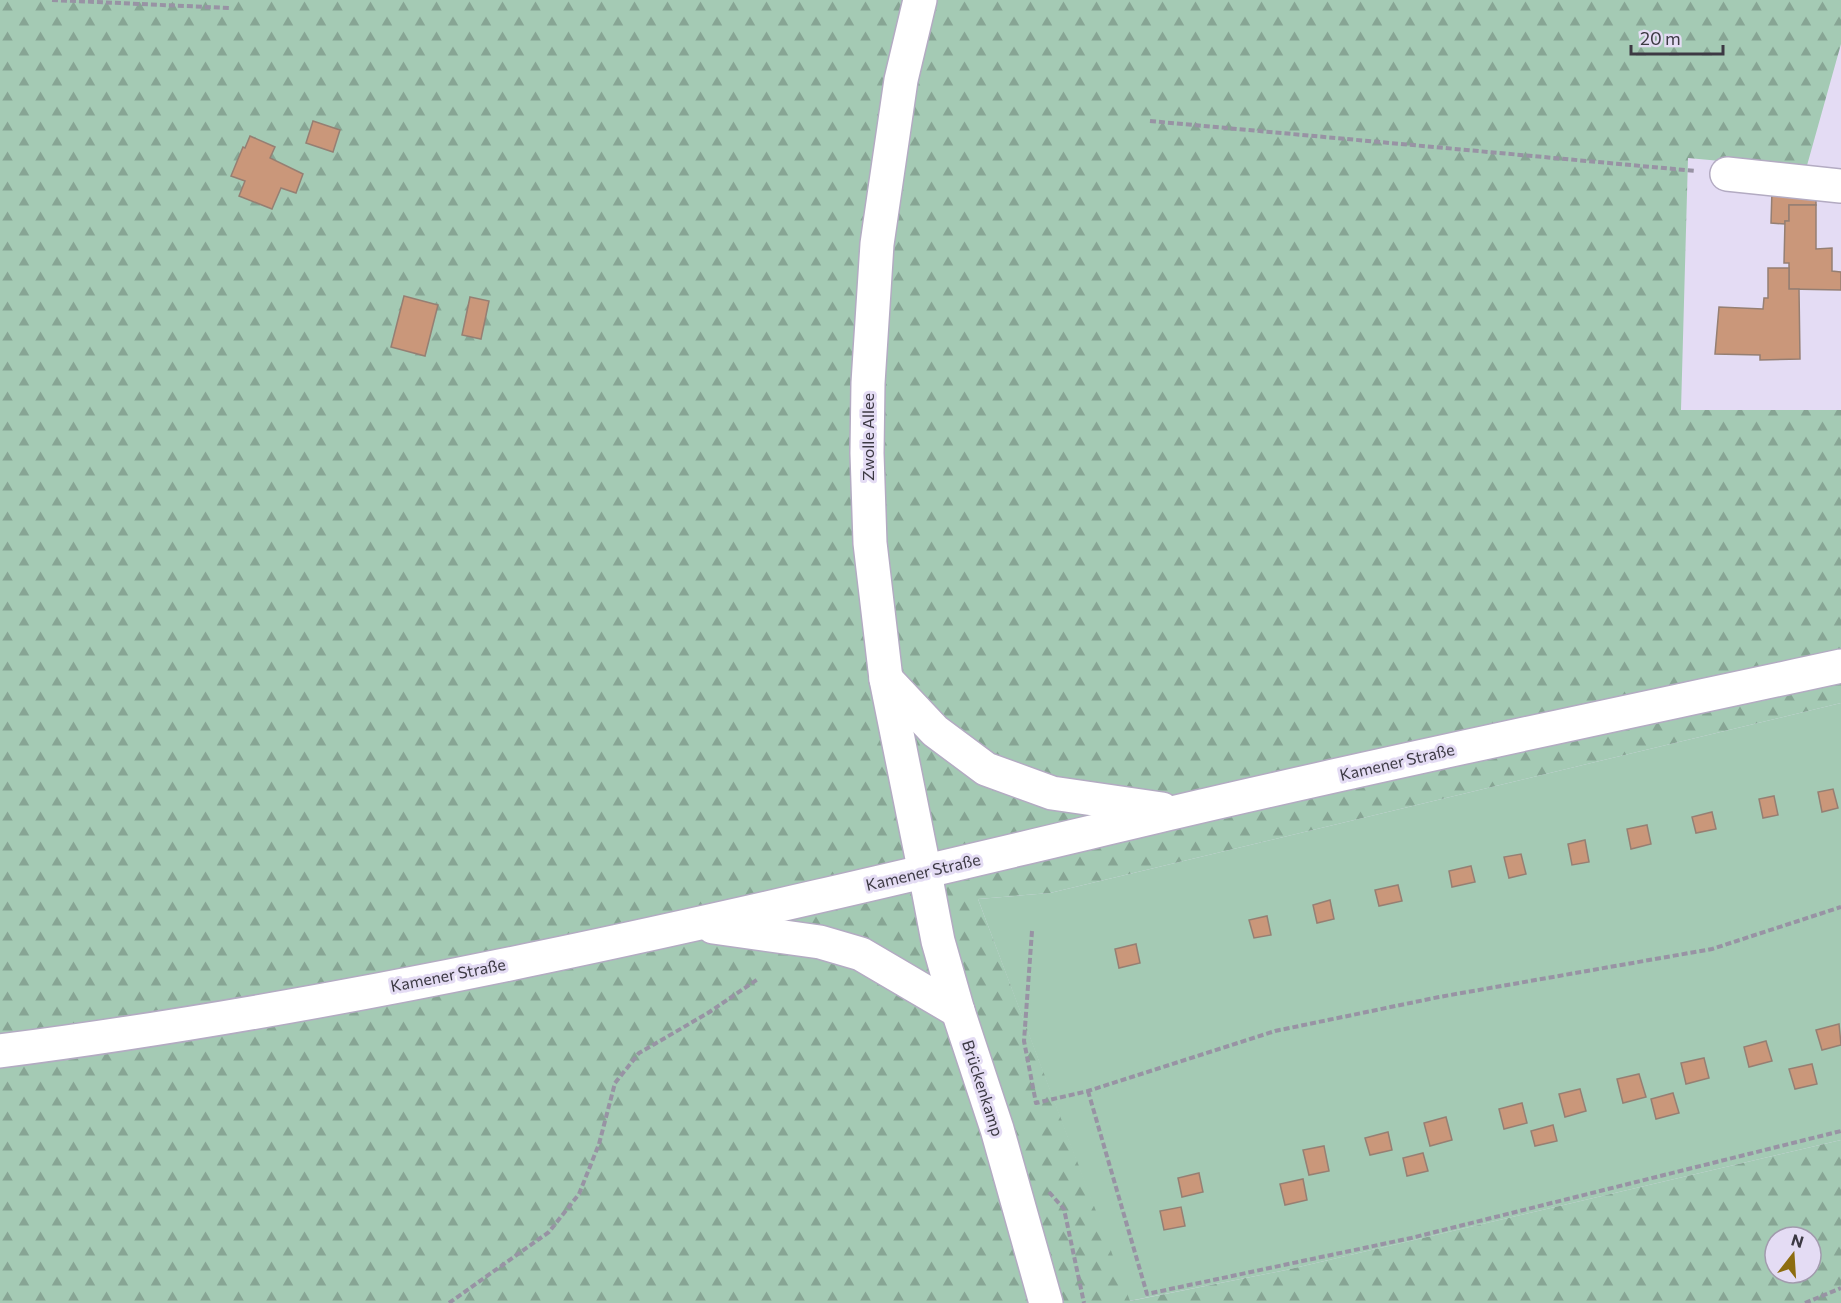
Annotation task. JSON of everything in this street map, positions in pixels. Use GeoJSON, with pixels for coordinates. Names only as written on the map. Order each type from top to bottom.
{"type":"FeatureCollection","features":[{"type":"Feature","properties":{"kind":"main road","name":"Zwolle Allee"},"geometry":{"type":"LineString","coordinates":[[920,0],[901,80],[877,244],[868,383],[867,453],[870,543],[886,679],[925,873]]}},
{"type":"Feature","properties":{"kind":"main road"},"geometry":{"type":"LineString","coordinates":[[1727,174],[1841,186]]}},
{"type":"Feature","properties":{"kind":"main road","name":"Kamener Straße"},"geometry":{"type":"LineString","coordinates":[[0,1051],[114,1036],[485,969],[925,873],[1179,811],[1425,756],[1841,666]]}},
{"type":"Feature","properties":{"kind":"main road"},"geometry":{"type":"LineString","coordinates":[[886,679],[935,731],[986,769],[1052,793],[1179,811]]}},
{"type":"Feature","properties":{"kind":"main road","name":"Brückenkamp"},"geometry":{"type":"LineString","coordinates":[[925,873],[938,941],[997,1130],[1046,1303]]}},
{"type":"Feature","properties":{"kind":"main road"},"geometry":{"type":"LineString","coordinates":[[691,924],[820,942],[861,954],[958,1011]]}},
{"type":"Feature","properties":{"kind":"path"},"geometry":{"type":"LineString","coordinates":[[52,0],[229,8]]}},
{"type":"Feature","properties":{"kind":"path"},"geometry":{"type":"LineString","coordinates":[[1150,121],[1727,174]]}},
{"type":"Feature","properties":{"kind":"path"},"geometry":{"type":"LineString","coordinates":[[1032,931],[1024,1041],[1036,1103],[1088,1091],[1275,1031],[1439,997],[1712,949],[1841,908]]}},
{"type":"Feature","properties":{"kind":"path"},"geometry":{"type":"LineString","coordinates":[[449,1303],[549,1232],[579,1194],[599,1144],[615,1083],[639,1053],[708,1013],[758,979]]}},
{"type":"Feature","properties":{"kind":"path"},"geometry":{"type":"LineString","coordinates":[[1088,1091],[1146,1294],[1411,1238],[1841,1131]]}},
{"type":"Feature","properties":{"kind":"path"},"geometry":{"type":"LineString","coordinates":[[1805,1303],[1841,1288]]}},
{"type":"Feature","properties":{"kind":"green space"},"geometry":{"type":"Polygon","coordinates":[[[0,0],[1841,0],[1841,44],[1806,169],[1688,158],[1681,410],[1841,410],[1841,703],[1050,893],[978,899],[1130,1301],[1286,1270],[1841,1140],[1841,1303],[0,1303],[0,0]]]}},
{"type":"Feature","properties":{"kind":"green space"},"geometry":{"type":"Polygon","coordinates":[[[1841,703],[1841,1140],[1286,1270],[1129,1301],[978,899],[1050,893],[1841,703]]]}},
{"type":"Feature","properties":{"kind":"building"},"geometry":{"type":"Polygon","coordinates":[[[313,121],[340,130],[333,152],[306,143],[313,121]]]}},
{"type":"Feature","properties":{"kind":"building"},"geometry":{"type":"Polygon","coordinates":[[[250,136],[275,147],[270,158],[303,174],[296,193],[281,188],[272,209],[239,196],[245,181],[231,176],[250,136]]]}},
{"type":"Feature","properties":{"kind":"building"},"geometry":{"type":"Polygon","coordinates":[[[1772,190],[1816,193],[1816,205],[1789,205],[1789,221],[1785,221],[1785,224],[1771,223],[1772,190]]]}},
{"type":"Feature","properties":{"kind":"building"},"geometry":{"type":"Polygon","coordinates":[[[1789,205],[1816,205],[1816,249],[1832,248],[1832,271],[1841,272],[1841,290],[1789,289],[1789,263],[1784,263],[1785,221],[1789,221],[1789,205]]]}},
{"type":"Feature","properties":{"kind":"building"},"geometry":{"type":"Polygon","coordinates":[[[1768,268],[1789,268],[1789,289],[1799,289],[1800,359],[1760,360],[1760,355],[1715,354],[1719,307],[1763,309],[1764,298],[1768,298],[1768,268]]]}},
{"type":"Feature","properties":{"kind":"building"},"geometry":{"type":"Polygon","coordinates":[[[404,296],[438,305],[425,356],[391,347],[404,296]]]}},
{"type":"Feature","properties":{"kind":"building"},"geometry":{"type":"Polygon","coordinates":[[[470,297],[489,301],[481,339],[462,335],[470,297]]]}},
{"type":"Feature","properties":{"kind":"building"},"geometry":{"type":"Polygon","coordinates":[[[1833,789],[1838,808],[1822,812],[1818,792],[1833,789]]]}},
{"type":"Feature","properties":{"kind":"building"},"geometry":{"type":"Polygon","coordinates":[[[1774,796],[1778,815],[1763,818],[1759,799],[1774,796]]]}},
{"type":"Feature","properties":{"kind":"building"},"geometry":{"type":"Polygon","coordinates":[[[1712,812],[1716,829],[1696,833],[1692,817],[1712,812]]]}},
{"type":"Feature","properties":{"kind":"building"},"geometry":{"type":"Polygon","coordinates":[[[1647,825],[1651,844],[1631,849],[1627,829],[1647,825]]]}},
{"type":"Feature","properties":{"kind":"building"},"geometry":{"type":"Polygon","coordinates":[[[1585,840],[1589,862],[1572,865],[1568,844],[1585,840]]]}},
{"type":"Feature","properties":{"kind":"building"},"geometry":{"type":"Polygon","coordinates":[[[1521,854],[1526,874],[1509,878],[1504,857],[1521,854]]]}},
{"type":"Feature","properties":{"kind":"building"},"geometry":{"type":"Polygon","coordinates":[[[1471,866],[1475,882],[1452,887],[1449,871],[1471,866]]]}},
{"type":"Feature","properties":{"kind":"building"},"geometry":{"type":"Polygon","coordinates":[[[1398,885],[1402,901],[1379,906],[1375,890],[1398,885]]]}},
{"type":"Feature","properties":{"kind":"building"},"geometry":{"type":"Polygon","coordinates":[[[1330,900],[1334,919],[1317,923],[1313,905],[1330,900]]]}},
{"type":"Feature","properties":{"kind":"building"},"geometry":{"type":"Polygon","coordinates":[[[1267,916],[1271,935],[1254,938],[1249,920],[1267,916]]]}},
{"type":"Feature","properties":{"kind":"building"},"geometry":{"type":"Polygon","coordinates":[[[1136,944],[1140,963],[1119,968],[1115,949],[1136,944]]]}},
{"type":"Feature","properties":{"kind":"building"},"geometry":{"type":"Polygon","coordinates":[[[1839,1024],[1841,1045],[1822,1050],[1816,1030],[1839,1024]]]}},
{"type":"Feature","properties":{"kind":"building"},"geometry":{"type":"Polygon","coordinates":[[[1766,1041],[1772,1061],[1749,1067],[1744,1047],[1766,1041]]]}},
{"type":"Feature","properties":{"kind":"building"},"geometry":{"type":"Polygon","coordinates":[[[1704,1058],[1709,1078],[1686,1084],[1681,1063],[1704,1058]]]}},
{"type":"Feature","properties":{"kind":"building"},"geometry":{"type":"Polygon","coordinates":[[[1812,1064],[1817,1084],[1795,1089],[1789,1069],[1812,1064]]]}},
{"type":"Feature","properties":{"kind":"building"},"geometry":{"type":"Polygon","coordinates":[[[1639,1074],[1646,1097],[1623,1103],[1617,1079],[1639,1074]]]}},
{"type":"Feature","properties":{"kind":"building"},"geometry":{"type":"Polygon","coordinates":[[[1580,1089],[1586,1111],[1565,1117],[1559,1094],[1580,1089]]]}},
{"type":"Feature","properties":{"kind":"building"},"geometry":{"type":"Polygon","coordinates":[[[1673,1093],[1679,1113],[1656,1119],[1651,1099],[1673,1093]]]}},
{"type":"Feature","properties":{"kind":"building"},"geometry":{"type":"Polygon","coordinates":[[[1522,1103],[1527,1123],[1504,1129],[1499,1109],[1522,1103]]]}},
{"type":"Feature","properties":{"kind":"building"},"geometry":{"type":"Polygon","coordinates":[[[1446,1117],[1452,1140],[1430,1146],[1424,1123],[1446,1117]]]}},
{"type":"Feature","properties":{"kind":"building"},"geometry":{"type":"Polygon","coordinates":[[[1553,1125],[1557,1141],[1535,1146],[1531,1131],[1553,1125]]]}},
{"type":"Feature","properties":{"kind":"building"},"geometry":{"type":"Polygon","coordinates":[[[1388,1132],[1392,1150],[1370,1155],[1365,1138],[1388,1132]]]}},
{"type":"Feature","properties":{"kind":"building"},"geometry":{"type":"Polygon","coordinates":[[[1324,1146],[1329,1171],[1309,1175],[1303,1150],[1324,1146]]]}},
{"type":"Feature","properties":{"kind":"building"},"geometry":{"type":"Polygon","coordinates":[[[1423,1153],[1428,1171],[1407,1176],[1403,1158],[1423,1153]]]}},
{"type":"Feature","properties":{"kind":"building"},"geometry":{"type":"Polygon","coordinates":[[[1199,1173],[1203,1192],[1182,1197],[1178,1178],[1199,1173]]]}},
{"type":"Feature","properties":{"kind":"building"},"geometry":{"type":"Polygon","coordinates":[[[1303,1179],[1307,1200],[1285,1205],[1280,1184],[1303,1179]]]}},
{"type":"Feature","properties":{"kind":"building"},"geometry":{"type":"Polygon","coordinates":[[[1181,1207],[1185,1226],[1164,1230],[1160,1211],[1181,1207]]]}}]}
